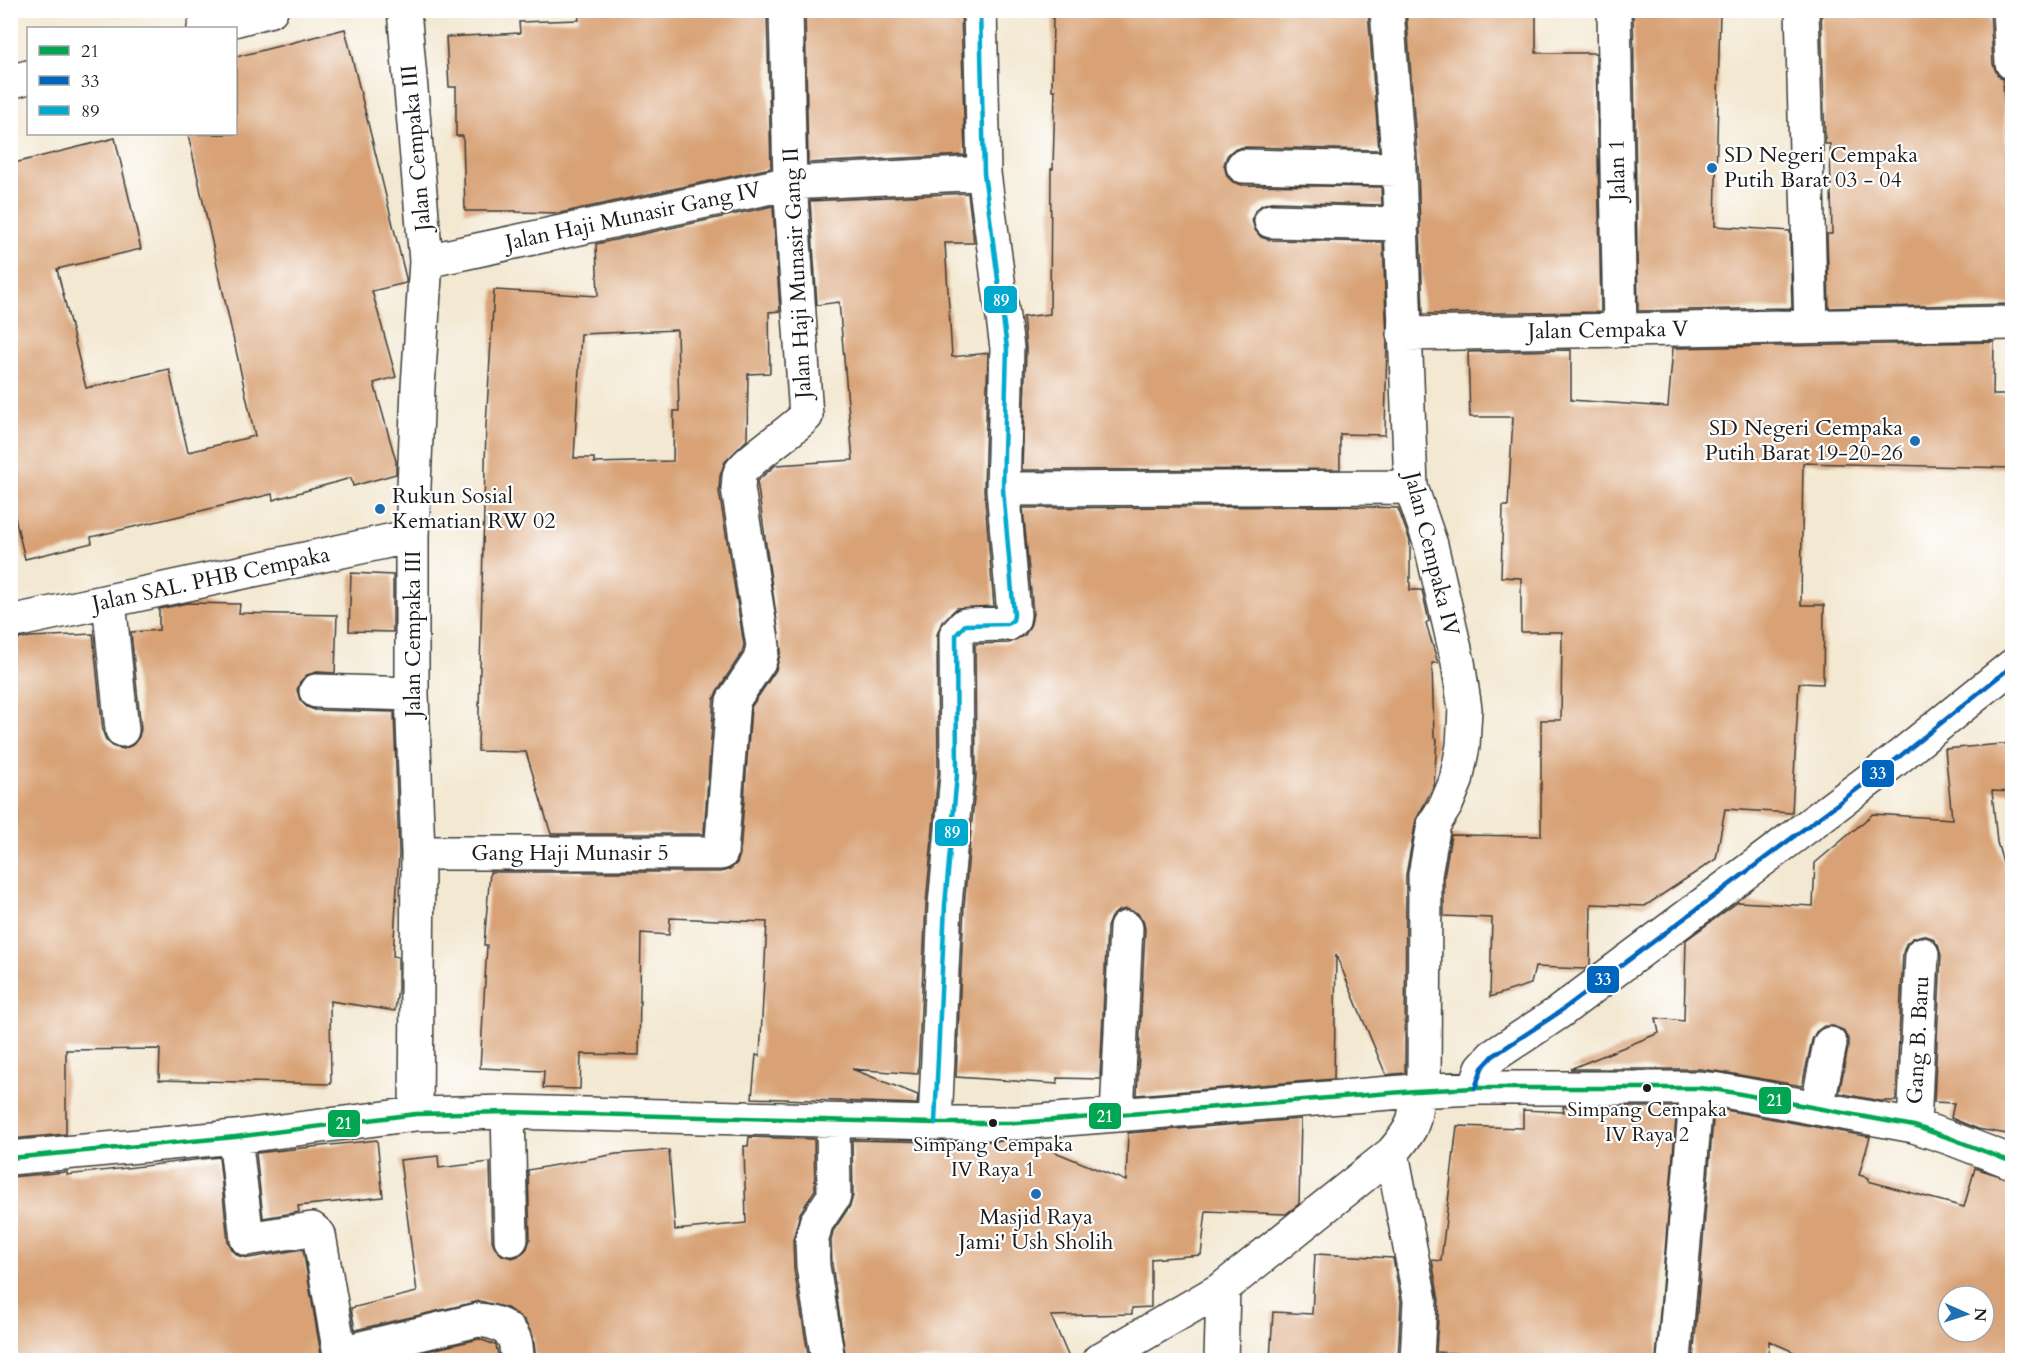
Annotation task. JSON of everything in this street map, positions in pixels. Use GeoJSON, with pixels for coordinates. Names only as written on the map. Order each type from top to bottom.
{"type":"FeatureCollection","features":[{"type":"Feature","properties":{"kind":"street"},"geometry":{"type":"LineString","coordinates":[[199,10],[204,27]]}},
{"type":"Feature","properties":{"kind":"street"},"geometry":{"type":"LineString","coordinates":[[208,27],[271,10]]}},
{"type":"Feature","properties":{"kind":"street","name":"Jalan Cempaka III"},"geometry":{"type":"LineString","coordinates":[[404,10],[426,261],[412,536],[412,694],[418,853],[416,1114]]}},
{"type":"Feature","properties":{"kind":"street","name":"Jalan Haji Munasir Gang II"},"geometry":{"type":"LineString","coordinates":[[721,853],[733,701],[760,660],[763,646],[738,488],[740,474],[747,465],[797,426],[806,416],[790,183],[786,10]]}},
{"type":"Feature","properties":{"kind":"street"},"geometry":{"type":"LineString","coordinates":[[935,1123],[945,905],[957,775],[956,635],[965,625],[1008,624],[1013,620],[1014,615],[1003,489],[1007,348],[984,173],[980,10]]}},
{"type":"Feature","properties":{"kind":"street","name":"Jalan Cempaka IV"},"geometry":{"type":"LineString","coordinates":[[1099,1360],[1223,1288],[1392,1153],[1405,1138],[1414,1122],[1417,1109],[1420,1091],[1425,875],[1434,824],[1446,805],[1456,781],[1463,746],[1465,709],[1458,662],[1431,545],[1411,487],[1402,224],[1387,10]]}},
{"type":"Feature","properties":{"kind":"street","name":"Jalan 1"},"geometry":{"type":"LineString","coordinates":[[1614,10],[1620,330]]}},
{"type":"Feature","properties":{"kind":"street"},"geometry":{"type":"LineString","coordinates":[[1802,10],[1811,326]]}},
{"type":"Feature","properties":{"kind":"street"},"geometry":{"type":"LineString","coordinates":[[2009,10],[2013,63]]}},
{"type":"Feature","properties":{"kind":"street"},"geometry":{"type":"LineString","coordinates":[[10,82],[27,77]]}},
{"type":"Feature","properties":{"kind":"street"},"geometry":{"type":"LineString","coordinates":[[1243,166],[1399,169]]}},
{"type":"Feature","properties":{"kind":"street","name":"Jalan Haji Munasir Gang IV"},"geometry":{"type":"LineString","coordinates":[[426,261],[790,183],[984,173]]}},
{"type":"Feature","properties":{"kind":"street"},"geometry":{"type":"LineString","coordinates":[[1272,221],[1402,224]]}},
{"type":"Feature","properties":{"kind":"street","name":"Jalan Cempaka V"},"geometry":{"type":"LineString","coordinates":[[1404,334],[2013,323]]}},
{"type":"Feature","properties":{"kind":"street"},"geometry":{"type":"LineString","coordinates":[[1003,489],[1411,487]]}},
{"type":"Feature","properties":{"kind":"street","name":"Jalan SAL. PHB Cempaka"},"geometry":{"type":"LineString","coordinates":[[10,622],[412,536]]}},
{"type":"Feature","properties":{"kind":"street"},"geometry":{"type":"LineString","coordinates":[[110,601],[122,730]]}},
{"type":"Feature","properties":{"kind":"street"},"geometry":{"type":"LineString","coordinates":[[1475,1088],[1482,1068],[1493,1056],[1558,1013],[1845,798],[2013,666]]}},
{"type":"Feature","properties":{"kind":"street"},"geometry":{"type":"LineString","coordinates":[[316,691],[412,694]]}},
{"type":"Feature","properties":{"kind":"street","name":"Gang Haji Munasir 5"},"geometry":{"type":"LineString","coordinates":[[418,853],[721,853]]}},
{"type":"Feature","properties":{"kind":"street"},"geometry":{"type":"LineString","coordinates":[[1116,1115],[1126,928]]}},
{"type":"Feature","properties":{"kind":"street","name":"Gang B. Baru"},"geometry":{"type":"LineString","coordinates":[[1914,1126],[1922,954]]}},
{"type":"Feature","properties":{"kind":"street"},"geometry":{"type":"LineString","coordinates":[[1817,1108],[1830,1044]]}},
{"type":"Feature","properties":{"kind":"street"},"geometry":{"type":"LineString","coordinates":[[10,1158],[235,1137],[416,1114],[508,1112],[833,1121],[1017,1123],[1475,1088],[1697,1088],[1719,1090],[1914,1126],[1950,1137],[2013,1162]]}},
{"type":"Feature","properties":{"kind":"street"},"geometry":{"type":"LineString","coordinates":[[1674,1360],[1697,1088]]}},
{"type":"Feature","properties":{"kind":"street"},"geometry":{"type":"LineString","coordinates":[[508,1112],[511,1239]]}},
{"type":"Feature","properties":{"kind":"street"},"geometry":{"type":"LineString","coordinates":[[828,1360],[813,1266],[812,1239],[816,1223],[834,1196],[833,1121]]}},
{"type":"Feature","properties":{"kind":"street"},"geometry":{"type":"LineString","coordinates":[[235,1137],[247,1239],[312,1229],[318,1232],[341,1357],[478,1320],[492,1321],[510,1333],[515,1340],[518,1360]]}},
{"type":"Feature","properties":{"kind":"street"},"geometry":{"type":"LineString","coordinates":[[1392,1153],[1420,1300],[1417,1360]]}},
{"type":"Feature","properties":{"kind":"street"},"geometry":{"type":"LineString","coordinates":[[1221,1360],[1223,1288]]}},
{"type":"Feature","properties":{"kind":"building"},"geometry":{"type":"Polygon","coordinates":[[[578,10],[767,10],[771,168],[560,213],[465,211],[463,136],[456,136],[456,87],[449,87],[446,37],[520,33],[519,22],[579,20],[578,10]]]}},
{"type":"Feature","properties":{"kind":"building"},"geometry":{"type":"Polygon","coordinates":[[[805,10],[961,10],[965,155],[808,163],[805,10]]]}},
{"type":"Feature","properties":{"kind":"building"},"geometry":{"type":"Polygon","coordinates":[[[1053,10],[1368,10],[1379,150],[1243,147],[1233,150],[1227,156],[1224,165],[1227,176],[1233,182],[1242,185],[1381,187],[1382,205],[1271,202],[1255,211],[1252,220],[1255,230],[1261,237],[1270,240],[1383,242],[1387,340],[1385,435],[1340,434],[1340,469],[1022,470],[1026,349],[1023,317],[1050,314],[1051,169],[1053,169],[1055,90],[1052,90],[1053,10]]]}},
{"type":"Feature","properties":{"kind":"building"},"geometry":{"type":"Polygon","coordinates":[[[1406,10],[1536,10],[1536,53],[1596,53],[1601,312],[1423,314],[1418,168],[1406,10]]]}},
{"type":"Feature","properties":{"kind":"building"},"geometry":{"type":"Polygon","coordinates":[[[1633,10],[1720,10],[1715,226],[1790,231],[1792,308],[1638,311],[1633,10]]]}},
{"type":"Feature","properties":{"kind":"building"},"geometry":{"type":"Polygon","coordinates":[[[1821,10],[1990,10],[1993,64],[1997,74],[2003,80],[2006,148],[2011,148],[2013,304],[1829,308],[1827,234],[1832,234],[1830,144],[1825,144],[1821,10]]]}},
{"type":"Feature","properties":{"kind":"building"},"geometry":{"type":"Polygon","coordinates":[[[345,29],[406,278],[406,283],[372,291],[396,377],[374,383],[396,461],[396,474],[353,486],[351,478],[273,500],[272,494],[91,537],[92,543],[25,559],[10,497],[10,164],[115,138],[141,249],[57,269],[86,388],[169,369],[188,452],[255,436],[188,135],[237,135],[237,57],[345,29]]]}},
{"type":"Feature","properties":{"kind":"building"},"geometry":{"type":"Polygon","coordinates":[[[968,193],[974,243],[945,243],[952,357],[988,353],[984,489],[994,606],[957,608],[942,622],[937,635],[938,774],[926,904],[918,1074],[852,1069],[918,1095],[917,1104],[752,1098],[756,1055],[760,1056],[767,922],[670,918],[669,935],[641,933],[639,1055],[581,1054],[580,1089],[543,1088],[544,1071],[480,1068],[487,945],[484,945],[490,872],[721,872],[737,863],[740,854],[751,707],[776,670],[781,650],[757,481],[776,465],[853,460],[839,302],[817,305],[810,201],[968,193]]]}},
{"type":"Feature","properties":{"kind":"building"},"geometry":{"type":"Polygon","coordinates":[[[773,206],[780,311],[769,312],[770,373],[748,374],[747,440],[725,462],[720,476],[719,491],[744,645],[742,653],[714,699],[704,834],[551,834],[526,752],[478,751],[486,426],[494,290],[598,296],[596,244],[773,206]],[[677,330],[581,334],[574,458],[594,458],[594,463],[673,461],[674,411],[679,411],[677,330]]]}},
{"type":"Feature","properties":{"kind":"building"},"geometry":{"type":"Polygon","coordinates":[[[1994,342],[1993,395],[2013,395],[2013,468],[1803,463],[1801,605],[1824,605],[1823,684],[1799,683],[1792,813],[1725,809],[1716,859],[1645,906],[1591,904],[1590,966],[1585,969],[1535,967],[1531,984],[1490,997],[1492,918],[1444,916],[1444,877],[1451,835],[1541,836],[1541,720],[1561,720],[1562,632],[1521,632],[1521,578],[1501,577],[1503,506],[1508,506],[1513,417],[1470,417],[1468,352],[1571,350],[1571,400],[1668,407],[1673,348],[1994,342]]]}},
{"type":"Feature","properties":{"kind":"building"},"geometry":{"type":"Polygon","coordinates":[[[1339,506],[1398,508],[1410,541],[1410,590],[1422,590],[1429,621],[1426,623],[1438,663],[1432,663],[1434,738],[1437,739],[1434,786],[1416,820],[1406,875],[1405,1073],[1386,1075],[1336,955],[1334,1079],[1137,1095],[1145,929],[1143,920],[1137,913],[1126,909],[1118,911],[1111,917],[1107,927],[1100,1079],[1057,1078],[1057,1084],[956,1077],[964,906],[976,777],[975,644],[1009,643],[1025,635],[1031,624],[1033,613],[1023,508],[1339,506]]]}},
{"type":"Feature","properties":{"kind":"building"},"geometry":{"type":"Polygon","coordinates":[[[351,573],[393,575],[393,632],[349,631],[351,573]]]}},
{"type":"Feature","properties":{"kind":"building"},"geometry":{"type":"Polygon","coordinates":[[[187,603],[240,604],[239,613],[337,615],[335,673],[317,672],[307,675],[300,682],[297,690],[300,700],[307,707],[315,710],[394,712],[399,853],[393,956],[398,957],[395,1011],[330,1001],[331,1084],[159,1080],[160,1049],[66,1050],[66,1134],[10,1139],[10,640],[93,634],[103,732],[106,740],[114,747],[124,749],[133,745],[141,729],[131,632],[159,630],[159,609],[187,603]]]}},
{"type":"Feature","properties":{"kind":"building"},"geometry":{"type":"Polygon","coordinates":[[[2013,743],[2013,792],[1992,791],[1997,842],[2008,880],[2013,880],[2013,1104],[2007,1134],[1978,1129],[1951,1118],[1954,1103],[1934,1102],[1941,955],[1938,945],[1932,938],[1923,935],[1913,938],[1906,944],[1903,953],[1896,1101],[1880,1101],[1839,1093],[1848,1039],[1843,1030],[1833,1026],[1824,1026],[1816,1032],[1812,1040],[1802,1086],[1699,1069],[1570,1069],[1659,1033],[1656,1018],[1684,1021],[1686,940],[1738,902],[1813,906],[1815,863],[1873,814],[1952,819],[1945,749],[2013,743]]]}},
{"type":"Feature","properties":{"kind":"building"},"geometry":{"type":"Polygon","coordinates":[[[1563,1107],[1677,1107],[1656,1360],[1558,1360],[1436,1352],[1439,1301],[1432,1260],[1441,1261],[1457,1126],[1523,1128],[1523,1110],[1564,1112],[1563,1107]]]}},
{"type":"Feature","properties":{"kind":"building"},"geometry":{"type":"Polygon","coordinates":[[[1714,1108],[1870,1137],[1859,1175],[1869,1178],[1868,1181],[1964,1207],[1975,1168],[2013,1180],[2013,1360],[1812,1360],[1769,1341],[1768,1360],[1693,1360],[1714,1108]]]}},
{"type":"Feature","properties":{"kind":"building"},"geometry":{"type":"Polygon","coordinates":[[[1301,1119],[1299,1204],[1286,1214],[1206,1211],[1201,1255],[1151,1259],[1151,1307],[1132,1308],[1132,1314],[1051,1316],[1070,1360],[846,1360],[832,1264],[831,1241],[833,1231],[850,1206],[853,1196],[852,1140],[1028,1141],[1126,1181],[1128,1133],[1301,1119]]]}},
{"type":"Feature","properties":{"kind":"building"},"geometry":{"type":"Polygon","coordinates":[[[749,1137],[814,1139],[815,1190],[800,1213],[793,1240],[794,1269],[809,1360],[536,1360],[533,1336],[524,1320],[507,1308],[480,1301],[355,1330],[351,1308],[417,1292],[400,1160],[438,1156],[439,1168],[490,1162],[492,1240],[495,1248],[502,1255],[512,1258],[521,1255],[530,1239],[528,1170],[616,1154],[669,1150],[675,1230],[746,1223],[744,1146],[748,1146],[749,1137]]]}},
{"type":"Feature","properties":{"kind":"building"},"geometry":{"type":"Polygon","coordinates":[[[377,1140],[383,1197],[298,1206],[299,1212],[263,1218],[256,1153],[377,1140]]]}},
{"type":"Feature","properties":{"kind":"building"},"geometry":{"type":"Polygon","coordinates":[[[219,1157],[228,1241],[233,1251],[239,1256],[249,1258],[303,1249],[322,1360],[10,1360],[10,1177],[67,1172],[67,1175],[219,1157]]]}},
{"type":"Feature","properties":{"kind":"building"},"geometry":{"type":"Polygon","coordinates":[[[1315,1254],[1393,1258],[1401,1301],[1398,1360],[1270,1360],[1273,1312],[1312,1314],[1315,1254]]]}},
{"type":"Feature","properties":{"kind":"building"},"geometry":{"type":"Polygon","coordinates":[[[479,1339],[496,1345],[499,1360],[389,1360],[479,1339]]]}},
{"type":"Feature","properties":{"kind":"transit line","name":"89"},"geometry":{"type":"LineString","coordinates":[[935,1123],[945,905],[957,775],[956,635],[965,625],[1008,624],[1013,620],[1014,615],[1003,489],[1007,348],[984,173],[980,10]]}},
{"type":"Feature","properties":{"kind":"transit line","name":"33"},"geometry":{"type":"LineString","coordinates":[[1475,1088],[1482,1068],[1493,1056],[1558,1013],[1884,769],[2012,666]]}},
{"type":"Feature","properties":{"kind":"transit line","name":"21"},"geometry":{"type":"LineString","coordinates":[[10,1158],[235,1137],[416,1114],[508,1112],[1017,1123],[1415,1091],[1475,1088],[1697,1088],[1719,1090],[1914,1126],[2012,1162]]}},
{"type":"Feature","properties":{"kind":"place","name":"SD Negeri Cempaka Putih Barat 03 - 04"},"geometry":{"type":"Point","coordinates":[1712,168]}},
{"type":"Feature","properties":{"kind":"place","name":"SD Negeri Cempaka Putih Barat 19-20-26"},"geometry":{"type":"Point","coordinates":[1915,441]}},
{"type":"Feature","properties":{"kind":"place","name":"Rukun Sosial Kematian RW 02"},"geometry":{"type":"Point","coordinates":[380,509]}},
{"type":"Feature","properties":{"kind":"place","name":"Simpang Cempaka IV Raya 2"},"geometry":{"type":"Point","coordinates":[1647,1088]}},
{"type":"Feature","properties":{"kind":"place","name":"Simpang Cempaka IV Raya 1"},"geometry":{"type":"Point","coordinates":[993,1123]}},
{"type":"Feature","properties":{"kind":"place","name":"Masjid Raya Jami' Ush Sholih"},"geometry":{"type":"Point","coordinates":[1036,1194]}}]}
